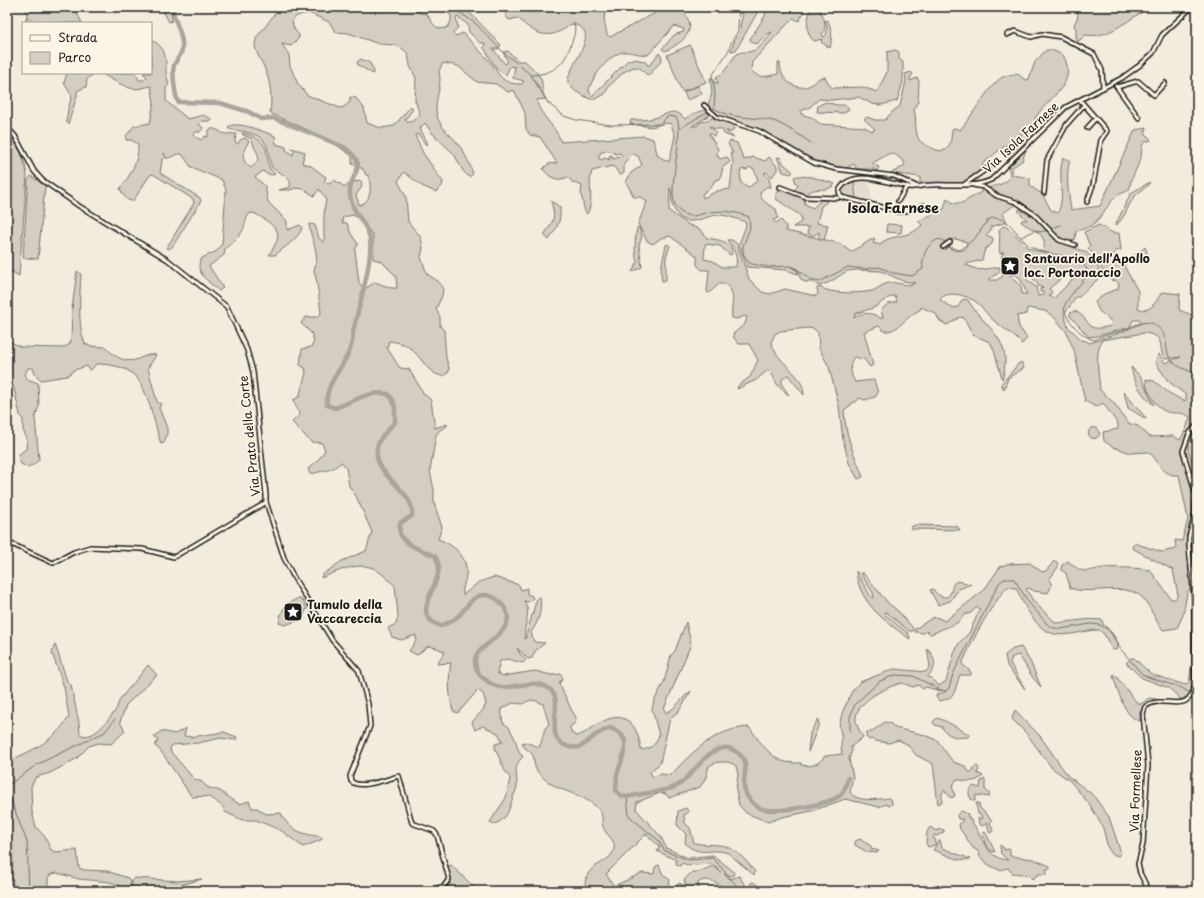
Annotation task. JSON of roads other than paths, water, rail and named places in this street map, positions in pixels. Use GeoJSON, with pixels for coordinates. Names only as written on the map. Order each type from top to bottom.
{"type":"FeatureCollection","features":[{"type":"Feature","properties":{"kind":"street","name":"Via Isola Farnese"},"geometry":{"type":"LineString","coordinates":[[966,184],[979,184],[994,178],[1059,113],[1133,71],[1147,59],[1162,35],[1192,7]]}},
{"type":"Feature","properties":{"kind":"street"},"geometry":{"type":"LineString","coordinates":[[1007,34],[1015,31],[1031,37],[1047,34],[1060,37],[1092,52],[1098,59],[1102,70],[1103,88]]}},
{"type":"Feature","properties":{"kind":"street"},"geometry":{"type":"LineString","coordinates":[[1117,87],[1138,81],[1154,95],[1165,83]]}},
{"type":"Feature","properties":{"kind":"street"},"geometry":{"type":"LineString","coordinates":[[1114,83],[1139,118]]}},
{"type":"Feature","properties":{"kind":"street"},"geometry":{"type":"LineString","coordinates":[[1080,100],[1107,132],[1101,140],[1093,185],[1087,202]]}},
{"type":"Feature","properties":{"kind":"street"},"geometry":{"type":"LineString","coordinates":[[704,105],[719,118],[759,131],[814,163],[836,169],[894,176],[916,186]]}},
{"type":"Feature","properties":{"kind":"street"},"geometry":{"type":"LineString","coordinates":[[1044,193],[1047,160],[1067,124],[1084,105]]}},
{"type":"Feature","properties":{"kind":"street"},"geometry":{"type":"LineString","coordinates":[[1087,128],[1096,118]]}},
{"type":"Feature","properties":{"kind":"street","name":"Via Prato della Corte"},"geometry":{"type":"LineString","coordinates":[[7,127],[15,136],[34,171],[42,180],[79,206],[168,260],[227,307],[247,350],[253,372],[266,493],[266,502],[174,557],[142,549],[90,547],[74,552],[53,563],[7,542]]}},
{"type":"Feature","properties":{"kind":"street"},"geometry":{"type":"LineString","coordinates":[[966,184],[994,163]]}},
{"type":"Feature","properties":{"kind":"street"},"geometry":{"type":"LineString","coordinates":[[923,205],[911,210],[898,212],[841,197],[839,191],[844,184],[853,179],[888,181],[906,186],[966,184],[983,188],[997,196],[1013,200],[1025,207],[1052,230],[1059,240],[1075,245]]}},
{"type":"Feature","properties":{"kind":"street"},"geometry":{"type":"LineString","coordinates":[[780,186],[806,198],[838,198]]}},
{"type":"Feature","properties":{"kind":"street"},"geometry":{"type":"LineString","coordinates":[[898,201],[906,186]]}},
{"type":"Feature","properties":{"kind":"street"},"geometry":{"type":"LineString","coordinates":[[944,246],[949,242]]}},
{"type":"Feature","properties":{"kind":"street","name":"Via Formellese"},"geometry":{"type":"LineString","coordinates":[[1149,891],[1140,873],[1138,864],[1144,840],[1148,765],[1143,712],[1145,706],[1152,703],[1181,703],[1188,700],[1194,690],[1194,597],[1189,537],[1195,514],[1196,495],[1183,451],[1189,434],[1197,425]]}},
{"type":"Feature","properties":{"kind":"street"},"geometry":{"type":"LineString","coordinates":[[266,502],[284,558],[294,578],[332,640],[359,671],[368,704],[370,726],[350,776],[351,780],[356,785],[364,785],[399,776],[412,823],[434,831],[437,835],[449,879],[444,886],[428,891]]}},
{"type":"Feature","properties":{"kind":"street"},"geometry":{"type":"LineString","coordinates":[[1191,569],[1197,574]]}},
{"type":"Feature","properties":{"kind":"waterway"},"geometry":{"type":"LineString","coordinates":[[172,7],[182,39],[181,53],[173,68],[178,102],[220,103],[249,112],[261,119],[273,118],[344,147],[357,160],[358,166],[350,187],[350,195],[351,202],[369,233],[369,259],[353,332],[352,343],[344,362],[329,387],[327,405],[335,408],[367,395],[381,393],[388,394],[393,400],[395,407],[395,422],[379,441],[377,455],[380,465],[385,473],[407,497],[411,506],[412,516],[400,523],[400,532],[402,537],[405,541],[420,550],[435,556],[438,564],[439,568],[437,576],[426,609],[427,615],[432,621],[441,626],[451,621],[460,615],[472,600],[478,596],[487,595],[498,600],[508,615],[507,622],[500,634],[477,654],[475,663],[479,673],[493,685],[501,687],[532,684],[548,688],[554,694],[556,701],[556,737],[561,743],[570,747],[575,748],[582,746],[593,737],[610,728],[623,736],[625,748],[617,775],[616,791],[622,796],[633,796],[675,787],[685,780],[711,753],[726,748],[736,752],[744,760],[746,768],[744,781],[745,792],[756,806],[763,809],[783,810],[829,801],[836,798],[843,792],[848,778]]}},
{"type":"Feature","properties":{"kind":"waterway"},"geometry":{"type":"LineString","coordinates":[[454,7],[475,23],[503,52],[531,75],[548,103],[564,116],[576,120],[611,125],[660,124],[668,116],[676,117],[679,132],[673,193],[674,202],[677,209],[688,216],[719,211],[749,217],[750,228],[743,246],[743,253],[748,262],[752,264],[768,267],[789,266],[797,269],[811,280],[819,282],[848,267],[864,269],[879,267],[893,273],[912,276],[923,269],[924,255],[932,243],[940,239],[946,243]]}},
{"type":"Feature","properties":{"kind":"waterway"},"geometry":{"type":"LineString","coordinates":[[714,107],[715,92],[712,76],[729,50],[738,31],[739,7]]}},
{"type":"Feature","properties":{"kind":"waterway"},"geometry":{"type":"LineString","coordinates":[[532,75],[547,73],[558,67],[562,62],[569,51],[573,39],[575,31],[574,22]]}},
{"type":"Feature","properties":{"kind":"waterway"},"geometry":{"type":"LineString","coordinates":[[712,110],[714,108],[721,112],[735,116],[766,119],[776,122],[792,130],[811,143]]}},
{"type":"Feature","properties":{"kind":"waterway"},"geometry":{"type":"LineString","coordinates":[[679,129],[709,111]]}},
{"type":"Feature","properties":{"kind":"waterway"},"geometry":{"type":"LineString","coordinates":[[948,245],[952,248],[960,250],[975,238],[989,219],[1001,219],[1010,225],[1031,247],[1042,252],[1075,259],[1087,269],[1084,278],[1069,298],[1064,309],[1068,318],[1085,336],[1094,340],[1139,323],[1152,323],[1164,336],[1167,350],[1173,363],[1197,373]]}},
{"type":"Feature","properties":{"kind":"waterway"},"geometry":{"type":"LineString","coordinates":[[1050,229],[1061,225]]}},
{"type":"Feature","properties":{"kind":"waterway"},"geometry":{"type":"LineString","coordinates":[[1021,237],[1036,230],[1040,232],[1048,230]]}},
{"type":"Feature","properties":{"kind":"waterway"},"geometry":{"type":"LineString","coordinates":[[850,731],[850,717],[855,704],[880,681],[895,675],[913,676],[946,691],[949,688],[953,674],[999,583],[1004,579],[1014,579],[1029,603],[1050,627],[1060,629],[1091,624],[1100,625],[1109,630],[1119,647],[1142,674],[1182,688],[1197,698]]}},
{"type":"Feature","properties":{"kind":"waterway"},"geometry":{"type":"LineString","coordinates":[[7,786],[38,764],[105,732],[115,719]]}},
{"type":"Feature","properties":{"kind":"waterway"},"geometry":{"type":"LineString","coordinates":[[7,790],[27,842],[29,891]]}},
{"type":"Feature","properties":{"kind":"waterway"},"geometry":{"type":"LineString","coordinates":[[627,797],[629,816],[658,840],[665,851],[688,860],[713,858],[737,886],[748,891]]}},
{"type":"Feature","properties":{"kind":"place","name":"Santuario dell'Apollo loc. Portonaccio"},"geometry":{"type":"Point","coordinates":[1010,266]}},
{"type":"Feature","properties":{"kind":"place","name":"Tumulo della Vaccareccia"},"geometry":{"type":"Point","coordinates":[293,612]}},
{"type":"Feature","properties":{"kind":"district","name":"Isola Farnese"},"geometry":{"type":"Point","coordinates":[893,208]}}]}
